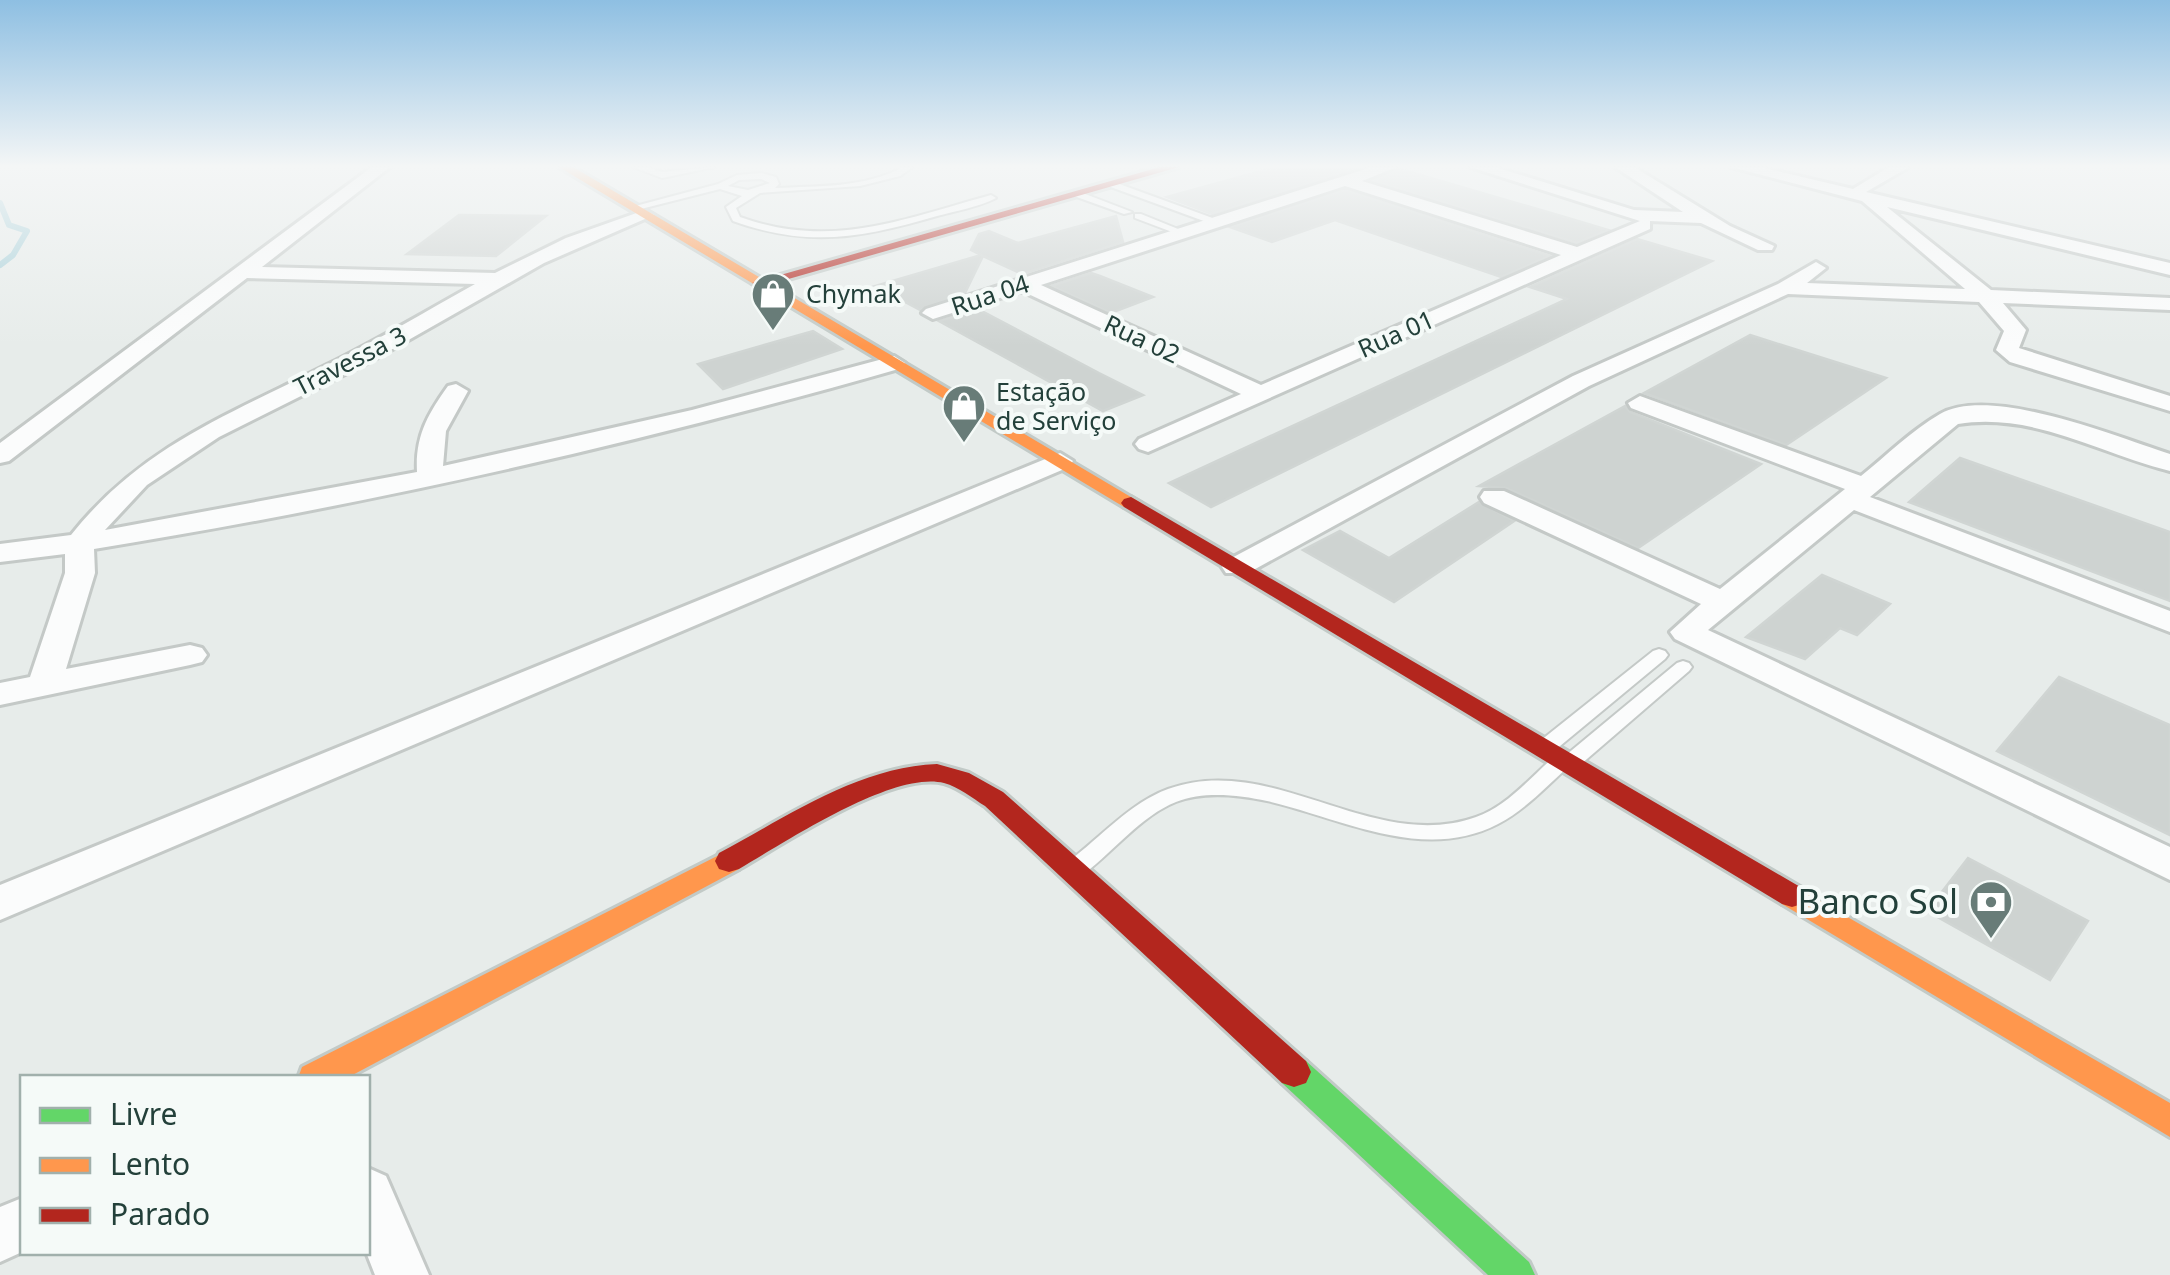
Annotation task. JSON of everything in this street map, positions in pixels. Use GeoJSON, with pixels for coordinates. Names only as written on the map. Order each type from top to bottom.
{"type":"FeatureCollection","features":[{"type":"Feature","properties":{"kind":"street"},"geometry":{"type":"LineString","coordinates":[[0,455],[303,226]]}},
{"type":"Feature","properties":{"kind":"street","name":"Travessa 3"},"geometry":{"type":"LineString","coordinates":[[80,544],[94,521],[142,475],[211,431],[359,358],[499,279],[606,226]]}},
{"type":"Feature","properties":{"kind":"street"},"geometry":{"type":"LineString","coordinates":[[664,226],[2170,1121]]}},
{"type":"Feature","properties":{"kind":"street"},"geometry":{"type":"LineString","coordinates":[[759,283],[961,226]]}},
{"type":"Feature","properties":{"kind":"street","name":"Rua 04"},"geometry":{"type":"LineString","coordinates":[[934,312],[1202,226]]}},
{"type":"Feature","properties":{"kind":"street"},"geometry":{"type":"LineString","coordinates":[[1491,226],[1580,254]]}},
{"type":"Feature","properties":{"kind":"street","name":"Rua 01"},"geometry":{"type":"LineString","coordinates":[[1148,444],[1641,226]]}},
{"type":"Feature","properties":{"kind":"street"},"geometry":{"type":"LineString","coordinates":[[1723,226],[1765,246]]}},
{"type":"Feature","properties":{"kind":"street"},"geometry":{"type":"LineString","coordinates":[[1903,226],[1982,294],[2015,330],[2007,350],[2018,358],[2170,404]]}},
{"type":"Feature","properties":{"kind":"street"},"geometry":{"type":"LineString","coordinates":[[2000,226],[2170,269]]}},
{"type":"Feature","properties":{"kind":"street"},"geometry":{"type":"LineString","coordinates":[[1237,567],[1581,381],[1786,288],[1816,268]]}},
{"type":"Feature","properties":{"kind":"street"},"geometry":{"type":"LineString","coordinates":[[242,272],[499,279]]}},
{"type":"Feature","properties":{"kind":"street","name":"Rua 02"},"geometry":{"type":"LineString","coordinates":[[1023,284],[1260,394]]}},
{"type":"Feature","properties":{"kind":"street"},"geometry":{"type":"LineString","coordinates":[[1786,288],[2170,304]]}},
{"type":"Feature","properties":{"kind":"street"},"geometry":{"type":"LineString","coordinates":[[0,552],[80,544],[431,477],[690,419],[894,363]]}},
{"type":"Feature","properties":{"kind":"street"},"geometry":{"type":"LineString","coordinates":[[431,477],[428,450],[432,426],[456,391]]}},
{"type":"Feature","properties":{"kind":"street"},"geometry":{"type":"LineString","coordinates":[[1640,403],[2170,622]]}},
{"type":"Feature","properties":{"kind":"street"},"geometry":{"type":"LineString","coordinates":[[2170,463],[2020,417],[1970,413],[1950,418],[1723,602],[1682,651],[2170,866]]}},
{"type":"Feature","properties":{"kind":"street"},"geometry":{"type":"LineString","coordinates":[[0,903],[1060,462]]}},
{"type":"Feature","properties":{"kind":"street"},"geometry":{"type":"LineString","coordinates":[[1494,496],[1723,602]]}},
{"type":"Feature","properties":{"kind":"street"},"geometry":{"type":"LineString","coordinates":[[44,686],[80,573],[80,544]]}},
{"type":"Feature","properties":{"kind":"street"},"geometry":{"type":"LineString","coordinates":[[0,694],[190,655]]}},
{"type":"Feature","properties":{"kind":"street"},"geometry":{"type":"LineString","coordinates":[[321,1075],[878,782],[934,771],[960,776],[994,799],[1516,1275]]}},
{"type":"Feature","properties":{"kind":"street"},"geometry":{"type":"LineString","coordinates":[[370,1199],[402,1275]]}},
{"type":"Feature","properties":{"kind":"lane"},"geometry":{"type":"LineString","coordinates":[[752,226],[802,236],[880,226]]}},
{"type":"Feature","properties":{"kind":"lane"},"geometry":{"type":"LineString","coordinates":[[1166,226],[1183,233]]}},
{"type":"Feature","properties":{"kind":"lane"},"geometry":{"type":"LineString","coordinates":[[1072,870],[1110,844],[1150,808],[1174,795],[1207,789],[1271,792],[1389,828],[1420,833],[1479,825],[1500,813],[1682,651]]}},
{"type":"Feature","properties":{"kind":"lane"},"geometry":{"type":"LineString","coordinates":[[1559,758],[1682,651]]}},
{"type":"Feature","properties":{"kind":"building"},"geometry":{"type":"Polygon","coordinates":[[[444,226],[533,226],[496,256],[407,254],[444,226]]]}},
{"type":"Feature","properties":{"kind":"building"},"geometry":{"type":"Polygon","coordinates":[[[1078,226],[1119,226],[1123,242],[1022,274],[983,256],[965,293],[920,310],[875,286],[981,255],[971,250],[979,234],[989,231],[1018,243],[1078,226]]]}},
{"type":"Feature","properties":{"kind":"building"},"geometry":{"type":"Polygon","coordinates":[[[1232,226],[1316,226],[1272,242],[1232,226]]]}},
{"type":"Feature","properties":{"kind":"building"},"geometry":{"type":"Polygon","coordinates":[[[1354,226],[1458,226],[1550,256],[1501,277],[1354,226]]]}},
{"type":"Feature","properties":{"kind":"building"},"geometry":{"type":"Polygon","coordinates":[[[1523,226],[1596,226],[1608,230],[1577,243],[1523,226]]]}},
{"type":"Feature","properties":{"kind":"building"},"geometry":{"type":"Polygon","coordinates":[[[1637,239],[1712,261],[1211,507],[1169,483],[1567,299],[1530,287],[1637,239]]]}},
{"type":"Feature","properties":{"kind":"building"},"geometry":{"type":"Polygon","coordinates":[[[1091,273],[1153,297],[1111,313],[1051,286],[1091,273]]]}},
{"type":"Feature","properties":{"kind":"building"},"geometry":{"type":"Polygon","coordinates":[[[978,309],[1143,395],[1103,411],[939,321],[978,309]]]}},
{"type":"Feature","properties":{"kind":"building"},"geometry":{"type":"Polygon","coordinates":[[[813,331],[842,349],[723,389],[698,364],[813,331]]]}},
{"type":"Feature","properties":{"kind":"building"},"geometry":{"type":"Polygon","coordinates":[[[1750,335],[1886,378],[1786,445],[1644,393],[1750,335]]]}},
{"type":"Feature","properties":{"kind":"building"},"geometry":{"type":"Polygon","coordinates":[[[1625,406],[1630,412],[1761,464],[1638,548],[1506,488],[1479,486],[1625,406]]]}},
{"type":"Feature","properties":{"kind":"building"},"geometry":{"type":"Polygon","coordinates":[[[1960,458],[2170,532],[2170,601],[1909,502],[1960,458]]]}},
{"type":"Feature","properties":{"kind":"building"},"geometry":{"type":"Polygon","coordinates":[[[1479,502],[1514,521],[1394,602],[1303,550],[1340,531],[1389,558],[1479,502]]]}},
{"type":"Feature","properties":{"kind":"building"},"geometry":{"type":"Polygon","coordinates":[[[1822,575],[1890,604],[1857,635],[1840,628],[1805,659],[1746,637],[1822,575]]]}},
{"type":"Feature","properties":{"kind":"building"},"geometry":{"type":"Polygon","coordinates":[[[2059,677],[2170,725],[2170,835],[1997,751],[2059,677]]]}},
{"type":"Feature","properties":{"kind":"building"},"geometry":{"type":"Polygon","coordinates":[[[1968,858],[2088,921],[2050,980],[1927,911],[1968,858]]]}},
{"type":"Feature","properties":{"kind":"waterway"},"geometry":{"type":"LineString","coordinates":[[0,265],[13,255],[27,231],[14,226]]}},
{"type":"Feature","properties":{"kind":"traffic: fast"},"geometry":{"type":"LineString","coordinates":[[1294,1072],[1516,1275]]}},
{"type":"Feature","properties":{"kind":"traffic: slow"},"geometry":{"type":"LineString","coordinates":[[665,226],[1131,503]]}},
{"type":"Feature","properties":{"kind":"traffic: slow"},"geometry":{"type":"LineString","coordinates":[[320,1075],[729,861]]}},
{"type":"Feature","properties":{"kind":"traffic: slow"},"geometry":{"type":"LineString","coordinates":[[1792,896],[2170,1121]]}},
{"type":"Feature","properties":{"kind":"traffic: jam"},"geometry":{"type":"LineString","coordinates":[[759,283],[961,226]]}},
{"type":"Feature","properties":{"kind":"traffic: jam"},"geometry":{"type":"LineString","coordinates":[[1131,503],[1792,896]]}},
{"type":"Feature","properties":{"kind":"traffic: jam"},"geometry":{"type":"LineString","coordinates":[[729,861],[860,791],[914,774],[952,776],[994,799],[1294,1072]]}},
{"type":"Feature","properties":{"kind":"place","name":"Chymak"},"geometry":{"type":"Point","coordinates":[773,332]}},
{"type":"Feature","properties":{"kind":"place","name":"Estação de Serviço"},"geometry":{"type":"Point","coordinates":[964,444]}},
{"type":"Feature","properties":{"kind":"place","name":"Banco Sol"},"geometry":{"type":"Point","coordinates":[1991,940]}}]}
